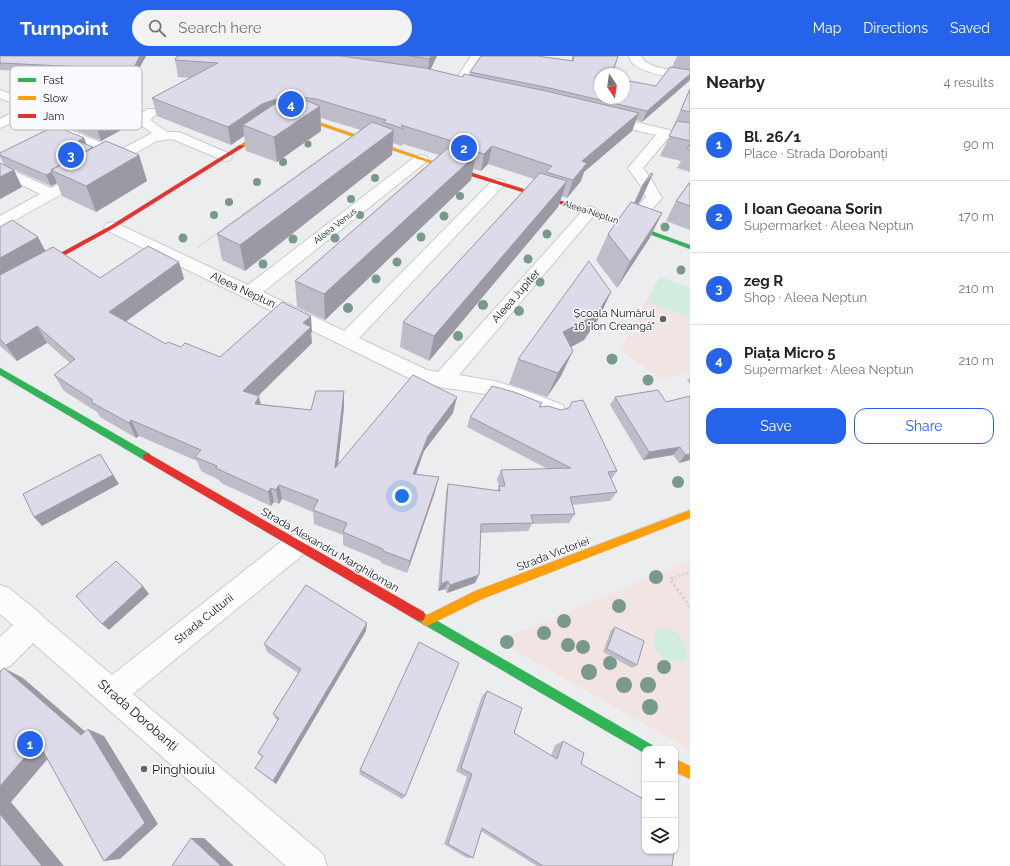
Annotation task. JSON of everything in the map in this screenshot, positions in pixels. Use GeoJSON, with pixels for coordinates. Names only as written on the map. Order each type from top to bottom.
{"type":"FeatureCollection","features":[{"type":"Feature","properties":{"kind":"street"},"geometry":{"type":"LineString","coordinates":[[458,85],[477,56]]}},
{"type":"Feature","properties":{"kind":"street"},"geometry":{"type":"LineString","coordinates":[[635,56],[635,59],[641,65],[650,69],[690,76]]}},
{"type":"Feature","properties":{"kind":"street"},"geometry":{"type":"LineString","coordinates":[[442,83],[473,89]]}},
{"type":"Feature","properties":{"kind":"street"},"geometry":{"type":"LineString","coordinates":[[0,94],[10,98]]}},
{"type":"Feature","properties":{"kind":"street"},"geometry":{"type":"LineString","coordinates":[[142,119],[152,112]]}},
{"type":"Feature","properties":{"kind":"street"},"geometry":{"type":"LineString","coordinates":[[596,116],[690,139]]}},
{"type":"Feature","properties":{"kind":"street","name":"Aleea Neptun"},"geometry":{"type":"LineString","coordinates":[[3,284],[112,227],[225,157],[270,126],[289,118],[302,118],[421,159],[590,211],[690,247]]}},
{"type":"Feature","properties":{"kind":"street"},"geometry":{"type":"LineString","coordinates":[[0,124],[10,119]]}},
{"type":"Feature","properties":{"kind":"street"},"geometry":{"type":"LineString","coordinates":[[142,121],[163,135]]}},
{"type":"Feature","properties":{"kind":"street"},"geometry":{"type":"LineString","coordinates":[[59,130],[122,155]]}},
{"type":"Feature","properties":{"kind":"street"},"geometry":{"type":"LineString","coordinates":[[629,225],[654,198],[647,184],[635,168],[665,133]]}},
{"type":"Feature","properties":{"kind":"street"},"geometry":{"type":"LineString","coordinates":[[0,222],[122,155],[154,138],[163,135],[174,135],[183,138],[225,157]]}},
{"type":"Feature","properties":{"kind":"street","name":"Aleea Venus"},"geometry":{"type":"LineString","coordinates":[[250,293],[421,159]]}},
{"type":"Feature","properties":{"kind":"street"},"geometry":{"type":"LineString","coordinates":[[0,169],[51,193]]}},
{"type":"Feature","properties":{"kind":"street"},"geometry":{"type":"LineString","coordinates":[[347,339],[498,183]]}},
{"type":"Feature","properties":{"kind":"street","name":"Aleea Jupiter"},"geometry":{"type":"LineString","coordinates":[[442,381],[590,211]]}},
{"type":"Feature","properties":{"kind":"street","name":"Aleea Neptun"},"geometry":{"type":"LineString","coordinates":[[112,227],[422,376],[442,381],[473,384],[505,391],[556,411]]}},
{"type":"Feature","properties":{"kind":"street","name":"Strada Alexandru Marghiloman"},"geometry":{"type":"LineString","coordinates":[[0,371],[643,746]]}},
{"type":"Feature","properties":{"kind":"street","name":"Strada Victoriei"},"geometry":{"type":"LineString","coordinates":[[427,621],[479,595],[690,514]]}},
{"type":"Feature","properties":{"kind":"street","name":"Strada Culturii"},"geometry":{"type":"LineString","coordinates":[[112,693],[296,545]]}},
{"type":"Feature","properties":{"kind":"street","name":"Strada Dorobanți"},"geometry":{"type":"LineString","coordinates":[[0,596],[311,866]]}},
{"type":"Feature","properties":{"kind":"street"},"geometry":{"type":"LineString","coordinates":[[0,656],[33,624]]}},
{"type":"Feature","properties":{"kind":"street"},"geometry":{"type":"LineString","coordinates":[[678,767],[690,773]]}},
{"type":"Feature","properties":{"kind":"path"},"geometry":{"type":"LineString","coordinates":[[180,260],[353,135]]}},
{"type":"Feature","properties":{"kind":"path"},"geometry":{"type":"LineString","coordinates":[[690,572],[670,579],[690,607]]}},
{"type":"Feature","properties":{"kind":"shaded area","name":"Școala Numărul 16 \"Ion Creangă\""},"geometry":{"type":"Polygon","coordinates":[[[659,277],[690,287],[690,373],[661,379],[620,350],[659,277]]]}},
{"type":"Feature","properties":{"kind":"shaded area"},"geometry":{"type":"Polygon","coordinates":[[[690,560],[690,750],[499,641],[690,560]]]}},
{"type":"Feature","properties":{"kind":"green space"},"geometry":{"type":"Polygon","coordinates":[[[660,277],[690,288],[690,318],[647,302],[660,277]]]}},
{"type":"Feature","properties":{"kind":"green space"},"geometry":{"type":"Polygon","coordinates":[[[662,628],[673,631],[682,638],[686,649],[685,661],[673,662],[663,658],[656,650],[653,639],[657,630],[662,628]]]}},
{"type":"Feature","properties":{"kind":"building"},"geometry":{"type":"Polygon","coordinates":[[[0,56],[140,56],[135,66],[64,66],[0,63],[0,56]]]}},
{"type":"Feature","properties":{"kind":"building"},"geometry":{"type":"Polygon","coordinates":[[[177,56],[341,56],[425,68],[463,77],[464,74],[546,91],[594,102],[594,104],[601,104],[639,113],[582,161],[587,163],[573,180],[546,172],[552,166],[492,146],[484,154],[458,146],[461,144],[401,125],[404,129],[383,122],[386,120],[316,99],[288,95],[262,104],[228,127],[152,98],[218,63],[175,60],[177,56]]]}},
{"type":"Feature","properties":{"kind":"building"},"geometry":{"type":"Polygon","coordinates":[[[410,56],[431,56],[429,59],[410,56]]]}},
{"type":"Feature","properties":{"kind":"building"},"geometry":{"type":"Polygon","coordinates":[[[481,56],[537,56],[573,61],[574,56],[618,56],[614,68],[594,68],[594,99],[470,72],[481,56]]]}},
{"type":"Feature","properties":{"kind":"building"},"geometry":{"type":"Polygon","coordinates":[[[670,67],[690,70],[690,74],[647,111],[617,104],[630,104],[630,81],[656,86],[670,67]]]}},
{"type":"Feature","properties":{"kind":"building"},"geometry":{"type":"Polygon","coordinates":[[[690,89],[690,112],[681,110],[690,89]]]}},
{"type":"Feature","properties":{"kind":"building"},"geometry":{"type":"Polygon","coordinates":[[[288,98],[307,101],[320,106],[274,137],[243,125],[273,105],[288,98]]]}},
{"type":"Feature","properties":{"kind":"building"},"geometry":{"type":"Polygon","coordinates":[[[677,121],[690,123],[690,141],[669,136],[677,121]]]}},
{"type":"Feature","properties":{"kind":"building"},"geometry":{"type":"Polygon","coordinates":[[[372,122],[394,130],[240,245],[217,234],[372,122]]]}},
{"type":"Feature","properties":{"kind":"building"},"geometry":{"type":"Polygon","coordinates":[[[47,130],[65,130],[84,138],[78,141],[93,147],[51,170],[52,172],[46,175],[0,155],[0,153],[47,130]]]}},
{"type":"Feature","properties":{"kind":"building"},"geometry":{"type":"Polygon","coordinates":[[[106,141],[139,155],[86,186],[51,170],[106,141]]]}},
{"type":"Feature","properties":{"kind":"building"},"geometry":{"type":"Polygon","coordinates":[[[449,147],[476,155],[324,294],[295,281],[449,147]]]}},
{"type":"Feature","properties":{"kind":"building"},"geometry":{"type":"Polygon","coordinates":[[[0,163],[14,170],[0,177],[0,163]]]}},
{"type":"Feature","properties":{"kind":"building"},"geometry":{"type":"Polygon","coordinates":[[[540,173],[567,181],[434,336],[403,322],[540,173]]]}},
{"type":"Feature","properties":{"kind":"building"},"geometry":{"type":"Polygon","coordinates":[[[651,173],[653,174],[642,186],[651,173]]]}},
{"type":"Feature","properties":{"kind":"building"},"geometry":{"type":"Polygon","coordinates":[[[690,182],[690,206],[676,201],[690,182]]]}},
{"type":"Feature","properties":{"kind":"building"},"geometry":{"type":"Polygon","coordinates":[[[631,202],[662,213],[630,262],[608,234],[631,202]]]}},
{"type":"Feature","properties":{"kind":"building"},"geometry":{"type":"Polygon","coordinates":[[[12,220],[38,237],[0,258],[0,227],[12,220]]]}},
{"type":"Feature","properties":{"kind":"building"},"geometry":{"type":"Polygon","coordinates":[[[148,246],[179,262],[109,312],[166,344],[168,342],[181,347],[185,343],[220,357],[282,302],[311,316],[303,323],[311,327],[243,391],[259,396],[255,404],[311,410],[316,391],[344,391],[335,468],[413,375],[457,397],[428,436],[413,474],[439,477],[410,561],[383,551],[383,549],[343,532],[347,523],[313,510],[318,500],[279,485],[276,490],[271,488],[268,492],[216,468],[217,466],[195,457],[201,450],[131,420],[129,423],[91,402],[93,400],[54,375],[75,359],[37,326],[6,345],[0,339],[0,275],[53,247],[100,278],[148,246]]]}},
{"type":"Feature","properties":{"kind":"building"},"geometry":{"type":"Polygon","coordinates":[[[589,261],[611,292],[596,315],[563,332],[573,351],[558,373],[518,359],[589,261]]]}},
{"type":"Feature","properties":{"kind":"building"},"geometry":{"type":"Polygon","coordinates":[[[492,386],[514,392],[542,403],[539,407],[548,406],[561,410],[569,408],[572,402],[583,400],[617,471],[608,472],[617,492],[570,497],[575,514],[531,515],[533,523],[481,524],[479,575],[450,585],[448,581],[441,584],[448,484],[500,491],[499,486],[505,486],[501,470],[571,468],[470,417],[492,386]]]}},
{"type":"Feature","properties":{"kind":"building"},"geometry":{"type":"Polygon","coordinates":[[[658,390],[666,402],[690,396],[690,454],[685,455],[680,447],[649,452],[615,397],[658,390]]]}},
{"type":"Feature","properties":{"kind":"building"},"geometry":{"type":"Polygon","coordinates":[[[100,454],[113,475],[34,517],[23,494],[100,454]]]}},
{"type":"Feature","properties":{"kind":"building"},"geometry":{"type":"Polygon","coordinates":[[[116,561],[143,586],[102,624],[76,596],[116,561]]]}},
{"type":"Feature","properties":{"kind":"building"},"geometry":{"type":"Polygon","coordinates":[[[306,585],[367,623],[273,781],[255,768],[263,756],[258,753],[279,718],[273,714],[301,669],[264,644],[306,585]]]}},
{"type":"Feature","properties":{"kind":"building"},"geometry":{"type":"Polygon","coordinates":[[[615,627],[644,641],[637,665],[607,649],[615,627]]]}},
{"type":"Feature","properties":{"kind":"building"},"geometry":{"type":"Polygon","coordinates":[[[419,642],[459,663],[405,796],[360,770],[419,642]]]}},
{"type":"Feature","properties":{"kind":"building"},"geometry":{"type":"Polygon","coordinates":[[[4,668],[81,735],[88,729],[145,823],[104,861],[38,742],[0,786],[0,672],[4,668]]]}},
{"type":"Feature","properties":{"kind":"building"},"geometry":{"type":"Polygon","coordinates":[[[487,691],[522,708],[514,733],[557,759],[563,741],[584,753],[581,764],[642,798],[642,854],[674,854],[672,866],[543,866],[482,828],[473,858],[448,844],[472,774],[461,768],[487,691]]]}},
{"type":"Feature","properties":{"kind":"building"},"geometry":{"type":"Polygon","coordinates":[[[0,814],[42,866],[0,866],[0,814]]]}},
{"type":"Feature","properties":{"kind":"building"},"geometry":{"type":"Polygon","coordinates":[[[191,838],[221,866],[172,866],[191,838]]]}},
{"type":"Feature","properties":{"kind":"traffic: fast"},"geometry":{"type":"LineString","coordinates":[[613,219],[690,247]]}},
{"type":"Feature","properties":{"kind":"traffic: fast"},"geometry":{"type":"LineString","coordinates":[[0,371],[147,457]]}},
{"type":"Feature","properties":{"kind":"traffic: fast"},"geometry":{"type":"LineString","coordinates":[[420,616],[643,746]]}},
{"type":"Feature","properties":{"kind":"traffic: slow"},"geometry":{"type":"LineString","coordinates":[[242,146],[270,126],[289,118],[311,121],[435,163]]}},
{"type":"Feature","properties":{"kind":"traffic: slow"},"geometry":{"type":"LineString","coordinates":[[427,621],[479,595],[690,514]]}},
{"type":"Feature","properties":{"kind":"traffic: slow"},"geometry":{"type":"LineString","coordinates":[[678,767],[690,773]]}},
{"type":"Feature","properties":{"kind":"traffic: jam"},"geometry":{"type":"LineString","coordinates":[[0,289],[112,227],[242,146]]}},
{"type":"Feature","properties":{"kind":"traffic: jam"},"geometry":{"type":"LineString","coordinates":[[435,163],[613,219]]}},
{"type":"Feature","properties":{"kind":"traffic: jam"},"geometry":{"type":"LineString","coordinates":[[147,457],[420,616]]}},
{"type":"Feature","properties":{"kind":"place","name":"Piața Micro 5"},"geometry":{"type":"Point","coordinates":[291,104]}},
{"type":"Feature","properties":{"kind":"place","name":"I Ioan Geoana Sorin"},"geometry":{"type":"Point","coordinates":[464,148]}},
{"type":"Feature","properties":{"kind":"place","name":"zeg R"},"geometry":{"type":"Point","coordinates":[71,155]}},
{"type":"Feature","properties":{"kind":"place","name":"Școala Numărul 16 \"Ion Creangă\""},"geometry":{"type":"Point","coordinates":[663,319]}},
{"type":"Feature","properties":{"kind":"place","name":"Bl. 26/1"},"geometry":{"type":"Point","coordinates":[30,744]}},
{"type":"Feature","properties":{"kind":"place","name":"Pinghiouiu"},"geometry":{"type":"Point","coordinates":[144,769]}}]}
